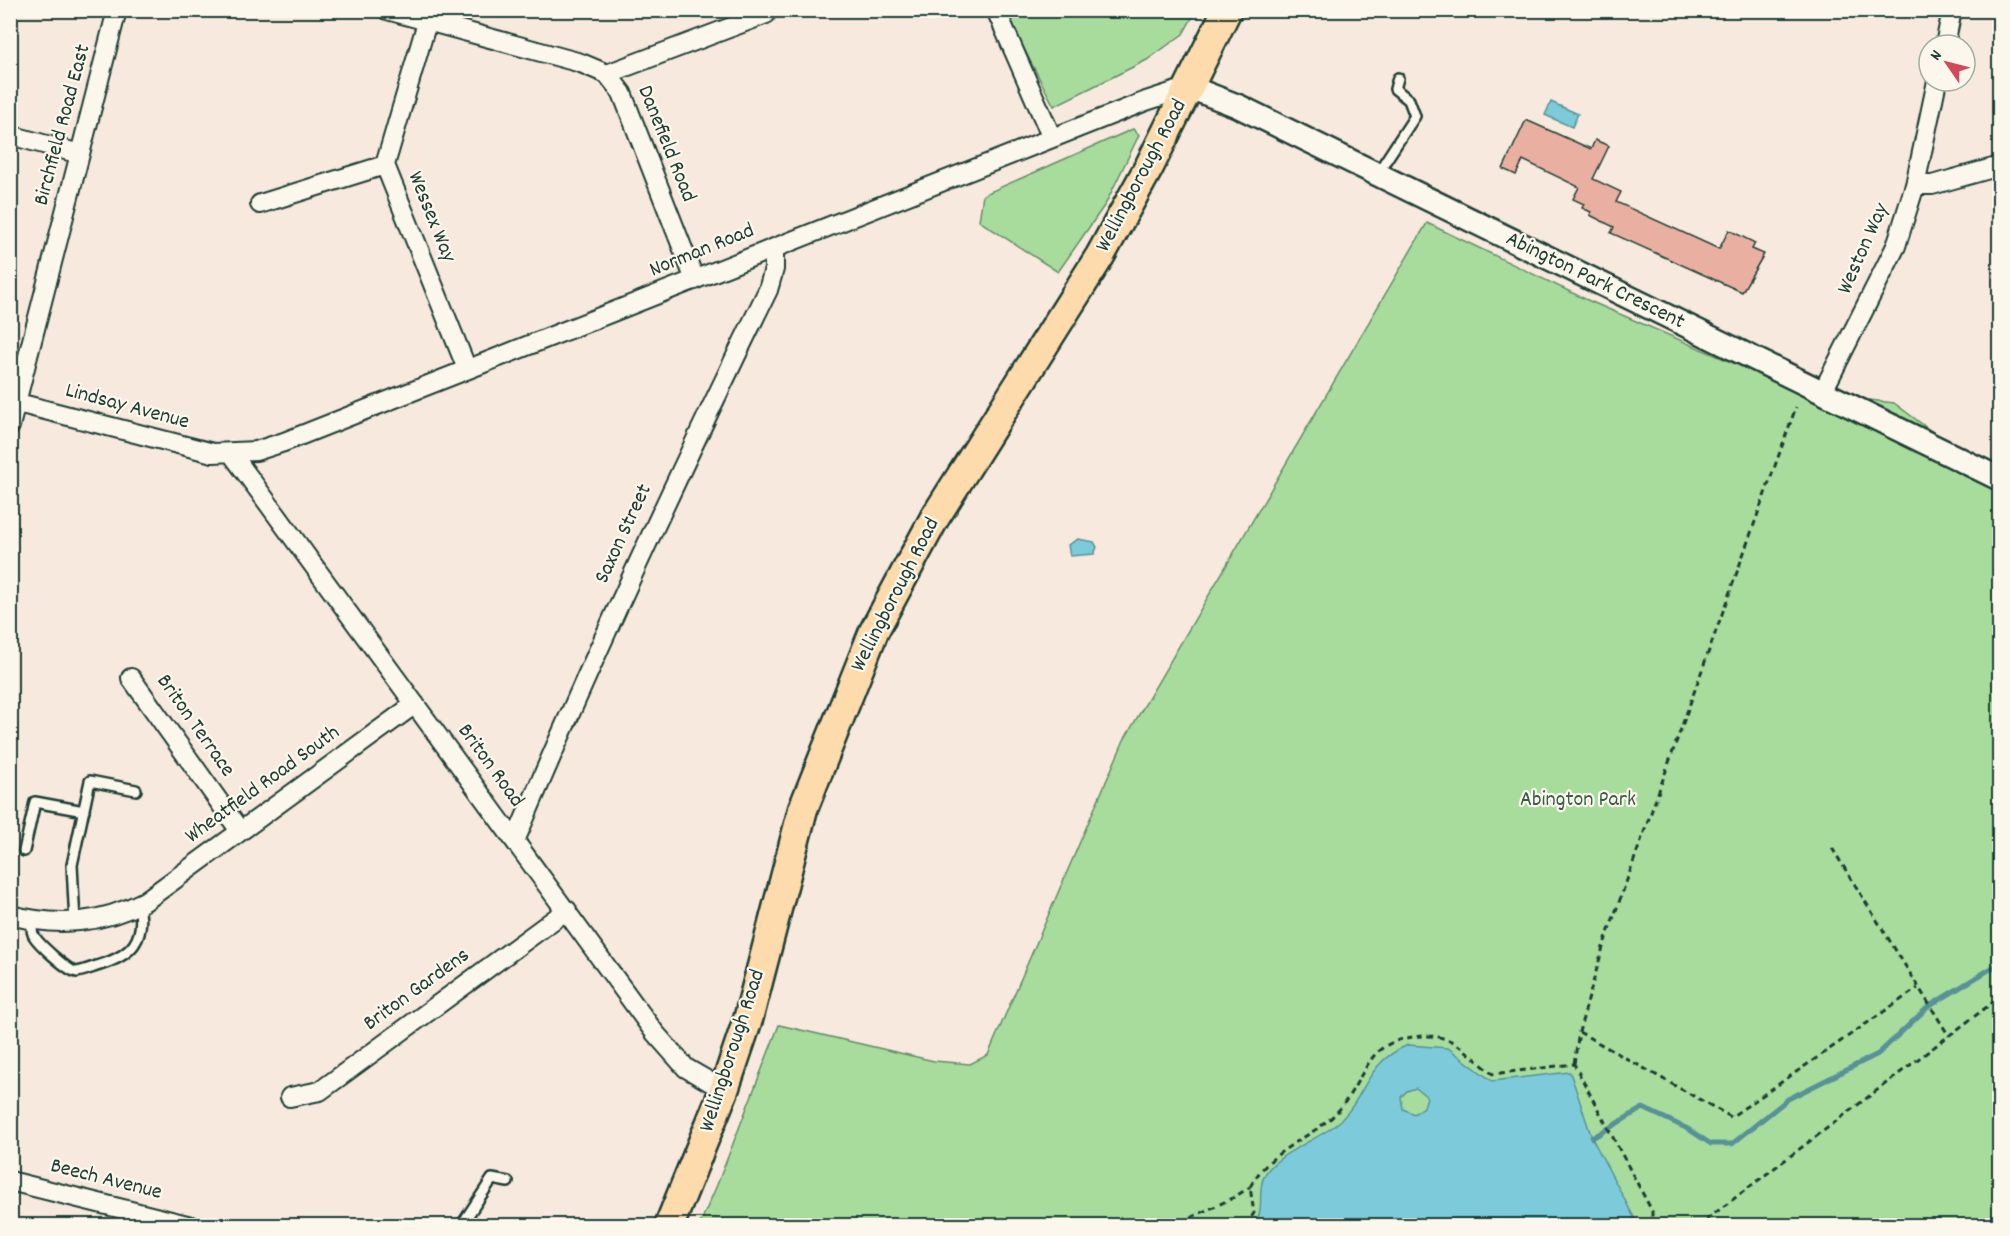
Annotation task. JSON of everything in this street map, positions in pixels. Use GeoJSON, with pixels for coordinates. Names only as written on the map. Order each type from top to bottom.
{"type":"FeatureCollection","features":[{"type":"Feature","properties":{"kind":"main road","name":"Wellingborough Road"},"geometry":{"type":"LineString","coordinates":[[669,1226],[724,1090],[749,1016],[803,809],[874,631],[934,519],[1100,256],[1227,10]]}},
{"type":"Feature","properties":{"kind":"street","name":"Birchfield Road East"},"geometry":{"type":"LineString","coordinates":[[10,426],[13,402],[117,10]]}},
{"type":"Feature","properties":{"kind":"street","name":"Danefield Road"},"geometry":{"type":"LineString","coordinates":[[387,10],[429,16],[580,63],[607,74],[622,93],[695,280]]}},
{"type":"Feature","properties":{"kind":"street"},"geometry":{"type":"LineString","coordinates":[[996,10],[1052,138]]}},
{"type":"Feature","properties":{"kind":"street"},"geometry":{"type":"LineString","coordinates":[[1947,33],[1952,10]]}},
{"type":"Feature","properties":{"kind":"street"},"geometry":{"type":"LineString","coordinates":[[607,74],[766,14]]}},
{"type":"Feature","properties":{"kind":"street","name":"Wessex Way"},"geometry":{"type":"LineString","coordinates":[[429,16],[385,165],[467,369]]}},
{"type":"Feature","properties":{"kind":"street","name":"Norman Road"},"geometry":{"type":"LineString","coordinates":[[232,454],[256,451],[284,442],[1052,138],[1189,87]]}},
{"type":"Feature","properties":{"kind":"street","name":"Abington Park Crescent"},"geometry":{"type":"LineString","coordinates":[[1189,87],[1238,106],[2000,479]]}},
{"type":"Feature","properties":{"kind":"street","name":"Weston Way"},"geometry":{"type":"LineString","coordinates":[[1822,393],[1896,246],[1915,185],[1934,93]]}},
{"type":"Feature","properties":{"kind":"street"},"geometry":{"type":"LineString","coordinates":[[10,135],[80,154]]}},
{"type":"Feature","properties":{"kind":"street"},"geometry":{"type":"LineString","coordinates":[[260,204],[385,165]]}},
{"type":"Feature","properties":{"kind":"street"},"geometry":{"type":"LineString","coordinates":[[1915,185],[1932,185],[2000,166]]}},
{"type":"Feature","properties":{"kind":"street","name":"Saxon Street"},"geometry":{"type":"LineString","coordinates":[[515,841],[586,671],[656,518],[768,290],[774,269],[774,248]]}},
{"type":"Feature","properties":{"kind":"street","name":"Lindsay Avenue"},"geometry":{"type":"LineString","coordinates":[[13,402],[194,450],[232,454]]}},
{"type":"Feature","properties":{"kind":"street","name":"Briton Road"},"geometry":{"type":"LineString","coordinates":[[232,454],[672,1054],[699,1078],[724,1090]]}},
{"type":"Feature","properties":{"kind":"street","name":"Briton Terrace"},"geometry":{"type":"LineString","coordinates":[[131,678],[240,831]]}},
{"type":"Feature","properties":{"kind":"street","name":"Wheatfield Road South"},"geometry":{"type":"LineString","coordinates":[[10,915],[33,920],[75,923],[110,916],[139,904],[415,704]]}},
{"type":"Feature","properties":{"kind":"street","name":"Briton Gardens"},"geometry":{"type":"LineString","coordinates":[[290,1097],[320,1091],[567,910]]}},
{"type":"Feature","properties":{"kind":"street","name":"Beech Avenue"},"geometry":{"type":"LineString","coordinates":[[10,1181],[191,1226]]}},
{"type":"Feature","properties":{"kind":"lane"},"geometry":{"type":"LineString","coordinates":[[1377,174],[1415,116],[1409,100],[1395,89],[1398,78]]}},
{"type":"Feature","properties":{"kind":"lane"},"geometry":{"type":"LineString","coordinates":[[75,923],[71,879],[90,782],[136,790]]}},
{"type":"Feature","properties":{"kind":"lane"},"geometry":{"type":"LineString","coordinates":[[24,852],[35,802],[84,811]]}},
{"type":"Feature","properties":{"kind":"lane"},"geometry":{"type":"LineString","coordinates":[[33,920],[32,930],[38,942],[68,968],[77,972],[119,959],[130,951],[137,942],[139,904]]}},
{"type":"Feature","properties":{"kind":"lane"},"geometry":{"type":"LineString","coordinates":[[461,1226],[492,1179],[508,1182]]}},
{"type":"Feature","properties":{"kind":"path"},"geometry":{"type":"LineString","coordinates":[[1653,1226],[1652,1211],[1574,1064],[1579,1032],[1607,936],[1796,406]]}},
{"type":"Feature","properties":{"kind":"path"},"geometry":{"type":"LineString","coordinates":[[1832,848],[1948,1036]]}},
{"type":"Feature","properties":{"kind":"path"},"geometry":{"type":"LineString","coordinates":[[1579,1032],[1731,1117],[1918,988]]}},
{"type":"Feature","properties":{"kind":"path"},"geometry":{"type":"LineString","coordinates":[[1698,1226],[2000,997]]}},
{"type":"Feature","properties":{"kind":"path"},"geometry":{"type":"LineString","coordinates":[[1172,1226],[1231,1199],[1250,1187],[1268,1161],[1334,1115],[1374,1055],[1388,1044],[1404,1039],[1428,1037],[1450,1040],[1493,1074],[1574,1064]]}},
{"type":"Feature","properties":{"kind":"path"},"geometry":{"type":"LineString","coordinates":[[1246,1226],[1254,1213],[1250,1187]]}},
{"type":"Feature","properties":{"kind":"green space"},"geometry":{"type":"Polygon","coordinates":[[[1004,11],[1196,11],[1183,34],[1147,60],[1054,106],[1004,11]]]}},
{"type":"Feature","properties":{"kind":"green space"},"geometry":{"type":"Polygon","coordinates":[[[1133,129],[1139,135],[1106,203],[1058,272],[979,221],[983,195],[1133,129]]]}},
{"type":"Feature","properties":{"kind":"green space","name":"Abington Park"},"geometry":{"type":"Polygon","coordinates":[[[1427,223],[1585,299],[1798,391],[1894,403],[1999,482],[1999,1225],[699,1226],[779,1025],[934,1061],[970,1064],[988,1055],[1124,740],[1427,223]]]}},
{"type":"Feature","properties":{"kind":"water"},"geometry":{"type":"Polygon","coordinates":[[[1551,102],[1578,114],[1572,127],[1545,115],[1551,102]]]}},
{"type":"Feature","properties":{"kind":"water"},"geometry":{"type":"Polygon","coordinates":[[[1078,539],[1094,542],[1097,547],[1094,554],[1070,556],[1068,545],[1078,539]]]}},
{"type":"Feature","properties":{"kind":"water"},"geometry":{"type":"Polygon","coordinates":[[[1408,1045],[1448,1048],[1492,1081],[1570,1072],[1592,1138],[1638,1225],[1254,1225],[1260,1212],[1262,1184],[1268,1170],[1290,1152],[1327,1131],[1345,1116],[1373,1072],[1393,1053],[1408,1045]],[[1416,1088],[1407,1091],[1401,1097],[1403,1109],[1414,1114],[1424,1107],[1427,1097],[1416,1088]]]}},
{"type":"Feature","properties":{"kind":"building"},"geometry":{"type":"Polygon","coordinates":[[[1526,120],[1591,149],[1595,140],[1609,146],[1593,179],[1621,192],[1616,202],[1719,249],[1729,230],[1755,243],[1752,249],[1764,254],[1742,292],[1611,233],[1614,227],[1590,215],[1591,212],[1582,208],[1584,204],[1573,199],[1579,187],[1523,160],[1516,175],[1503,169],[1526,120]]]}},
{"type":"Feature","properties":{"kind":"waterway"},"geometry":{"type":"LineString","coordinates":[[1592,1138],[1643,1108],[1688,1129],[1711,1144],[1732,1144],[1788,1099],[1878,1054],[1928,1007],[2000,963]]}}]}
